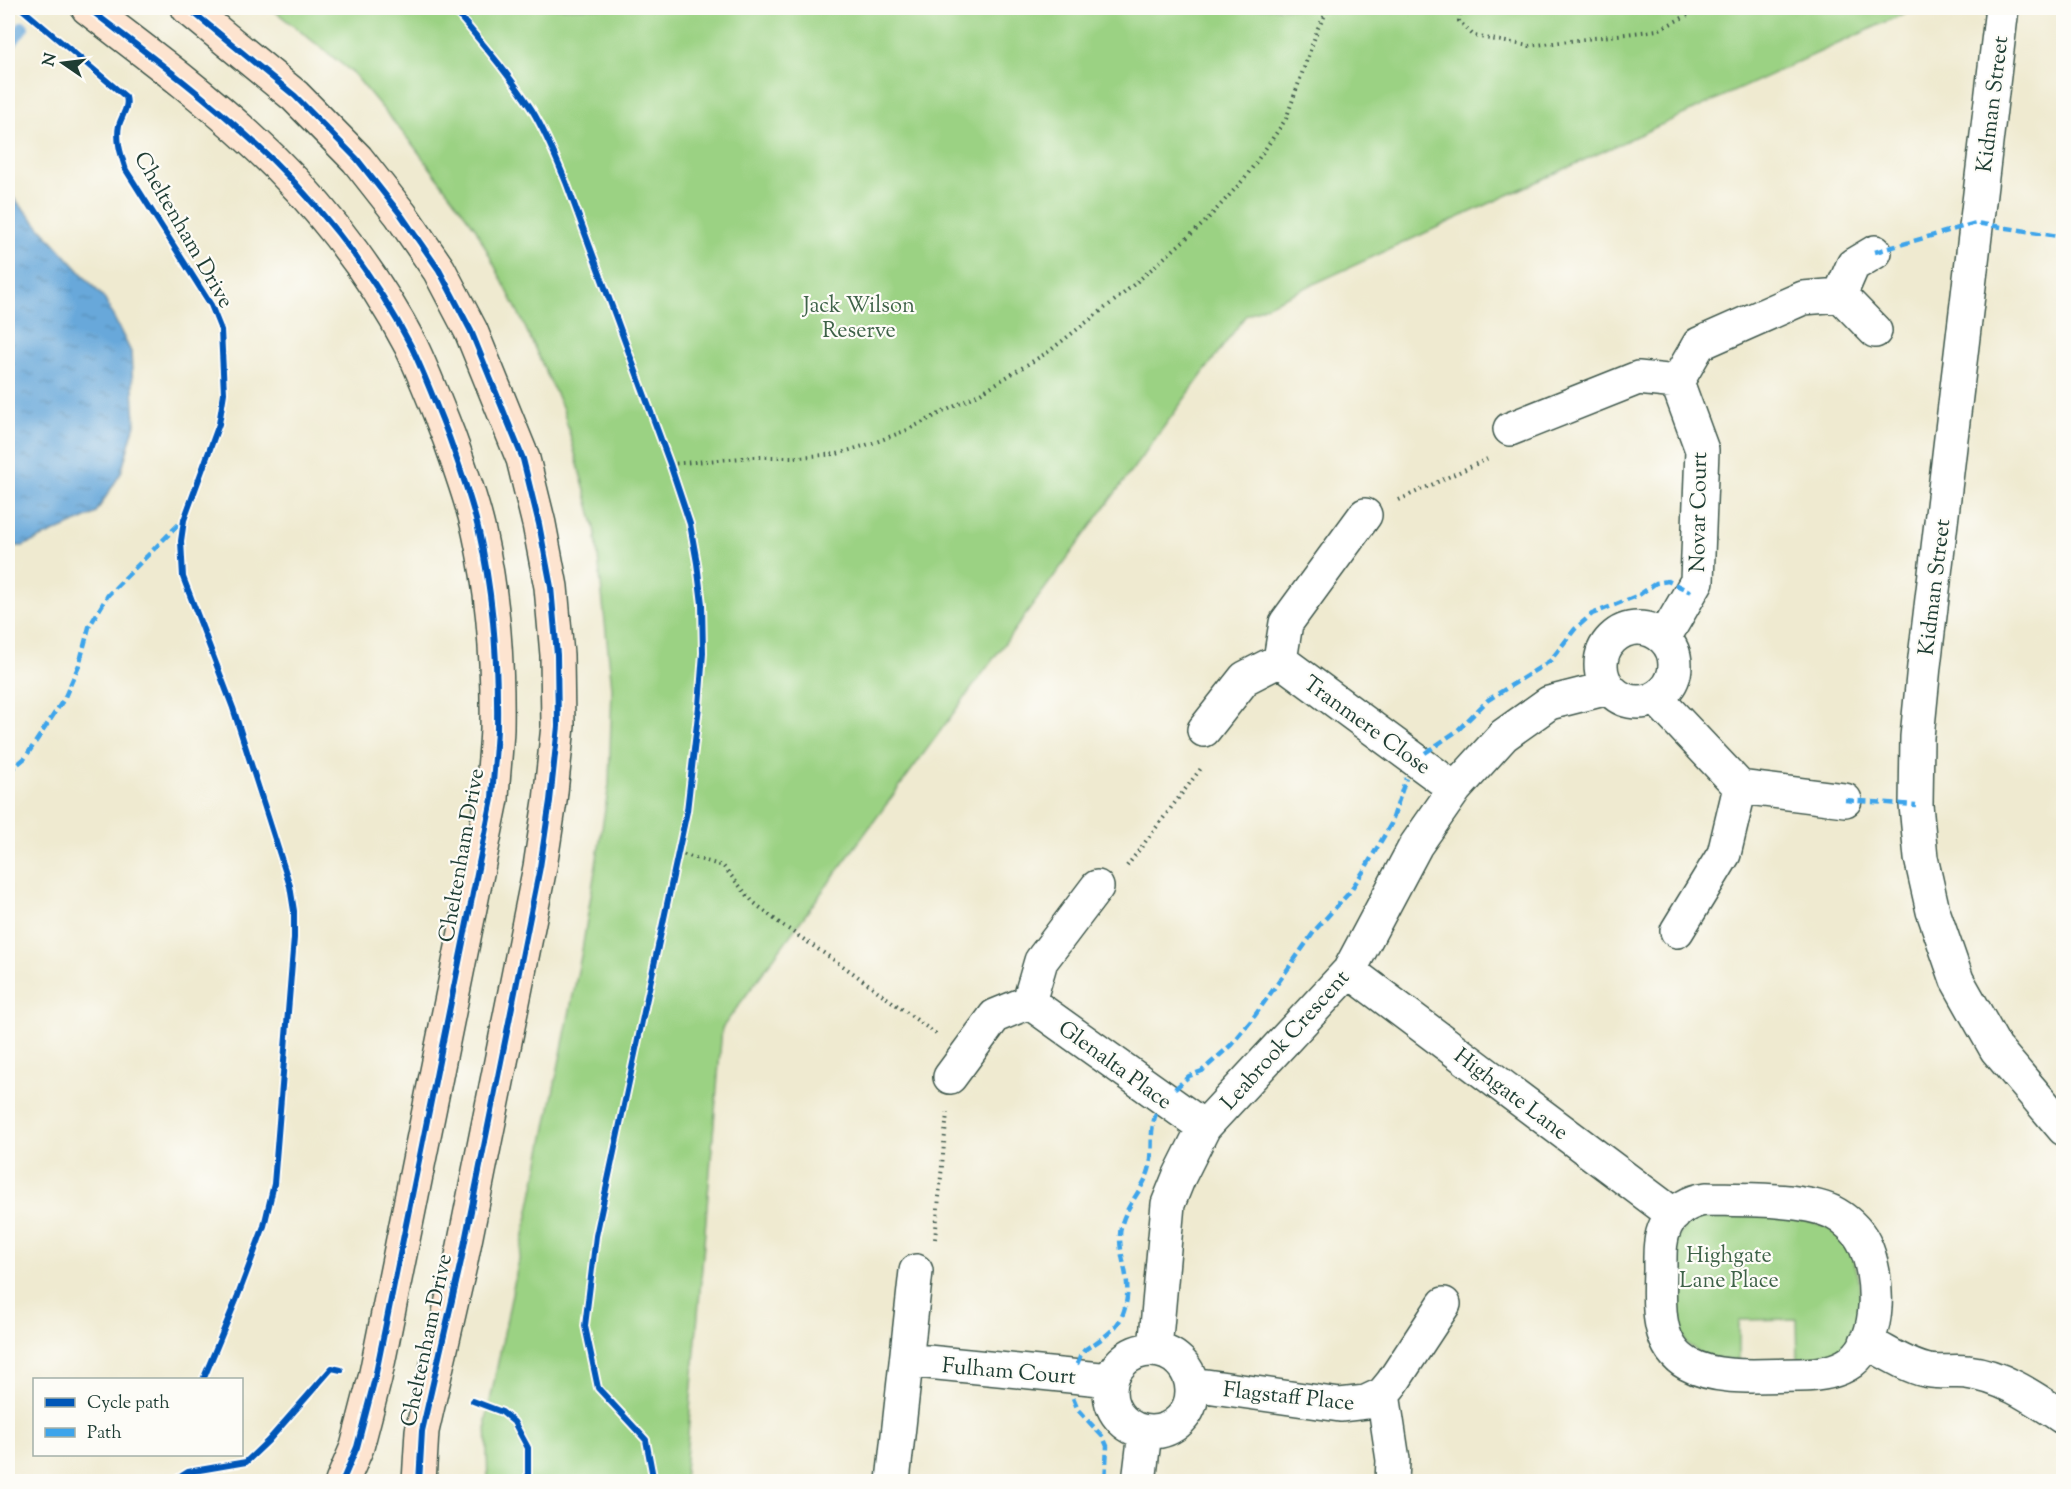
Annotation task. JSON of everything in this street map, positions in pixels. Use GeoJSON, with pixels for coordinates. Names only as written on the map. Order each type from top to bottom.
{"type":"FeatureCollection","features":[{"type":"Feature","properties":{"kind":"main road","name":"Cheltenham Drive"},"geometry":{"type":"LineString","coordinates":[[88,8],[186,84],[247,136],[342,238],[381,293],[411,347],[457,458],[479,531],[490,601],[496,663],[496,729],[492,800],[373,1389],[357,1447],[342,1482]]}},
{"type":"Feature","properties":{"kind":"main road","name":"Cheltenham Drive"},"geometry":{"type":"LineString","coordinates":[[188,8],[295,96],[357,159],[401,215],[439,270],[471,331],[524,459],[551,587],[557,655],[558,726],[550,801],[538,879],[470,1214],[422,1431],[419,1482]]}},
{"type":"Feature","properties":{"kind":"street","name":"Kidman Street"},"geometry":{"type":"LineString","coordinates":[[2002,8],[1924,666],[1917,736],[1916,805],[1921,858],[1933,911],[1957,980],[1996,1049],[2064,1129]]}},
{"type":"Feature","properties":{"kind":"street"},"geometry":{"type":"LineString","coordinates":[[1840,295],[1853,265],[1875,252]]}},
{"type":"Feature","properties":{"kind":"street"},"geometry":{"type":"LineString","coordinates":[[1840,295],[1875,331]]}},
{"type":"Feature","properties":{"kind":"street"},"geometry":{"type":"LineString","coordinates":[[1510,429],[1638,378],[1677,382],[1699,344],[1803,298],[1840,295]]}},
{"type":"Feature","properties":{"kind":"street","name":"Novar Court"},"geometry":{"type":"LineString","coordinates":[[1664,638],[1697,580],[1702,450],[1677,382]]}},
{"type":"Feature","properties":{"kind":"street","name":"Tranmere Close"},"geometry":{"type":"LineString","coordinates":[[1280,660],[1286,623],[1365,515]]}},
{"type":"Feature","properties":{"kind":"street"},"geometry":{"type":"LineString","coordinates":[[1643,627],[1664,638],[1676,662],[1673,678],[1667,690],[1656,698],[1644,702],[1630,702],[1618,697],[1608,688],[1602,676],[1601,660],[1605,647],[1617,633],[1630,628],[1643,627]]}},
{"type":"Feature","properties":{"kind":"street","name":"Tranmere Close"},"geometry":{"type":"LineString","coordinates":[[1204,730],[1245,678],[1280,660]]}},
{"type":"Feature","properties":{"kind":"street","name":"Tranmere Close"},"geometry":{"type":"LineString","coordinates":[[1280,660],[1455,789]]}},
{"type":"Feature","properties":{"kind":"street","name":"Leabrook Crescent"},"geometry":{"type":"LineString","coordinates":[[1155,1349],[1168,1204],[1204,1127],[1349,971],[1416,845],[1455,789],[1504,735],[1549,703],[1608,688]]}},
{"type":"Feature","properties":{"kind":"street"},"geometry":{"type":"LineString","coordinates":[[1656,698],[1740,788],[1845,800]]}},
{"type":"Feature","properties":{"kind":"street"},"geometry":{"type":"LineString","coordinates":[[1677,931],[1724,854],[1740,788]]}},
{"type":"Feature","properties":{"kind":"street"},"geometry":{"type":"LineString","coordinates":[[958,1066],[995,1016],[1029,1002],[1041,961],[1096,887]]}},
{"type":"Feature","properties":{"kind":"street","name":"Highgate Lane"},"geometry":{"type":"LineString","coordinates":[[1349,971],[1674,1215]]}},
{"type":"Feature","properties":{"kind":"street","name":"Glenalta Place"},"geometry":{"type":"LineString","coordinates":[[1029,1002],[1204,1127]]}},
{"type":"Feature","properties":{"kind":"street"},"geometry":{"type":"LineString","coordinates":[[1706,1198],[1799,1203],[1833,1212],[1853,1228],[1864,1242],[1869,1256],[1876,1289],[1876,1302],[1875,1315],[1866,1342],[1852,1361],[1820,1374],[1728,1375],[1712,1373],[1687,1364],[1676,1356],[1662,1326],[1659,1304],[1662,1235],[1674,1215],[1695,1200],[1706,1198]]}},
{"type":"Feature","properties":{"kind":"street"},"geometry":{"type":"LineString","coordinates":[[893,1481],[916,1270]]}},
{"type":"Feature","properties":{"kind":"street","name":"Flagstaff Place"},"geometry":{"type":"LineString","coordinates":[[1192,1384],[1340,1405],[1366,1402],[1383,1394],[1444,1304]]}},
{"type":"Feature","properties":{"kind":"street"},"geometry":{"type":"LineString","coordinates":[[1866,1342],[1912,1366],[1925,1370],[1965,1372],[1993,1378],[2033,1397],[2064,1418]]}},
{"type":"Feature","properties":{"kind":"street"},"geometry":{"type":"LineString","coordinates":[[1155,1349],[1169,1353],[1186,1368],[1192,1384],[1191,1402],[1185,1415],[1174,1425],[1164,1430],[1145,1432],[1131,1427],[1120,1418],[1113,1407],[1110,1394],[1111,1380],[1118,1367],[1129,1356],[1135,1352],[1155,1349]]}},
{"type":"Feature","properties":{"kind":"street","name":"Fulham Court"},"geometry":{"type":"LineString","coordinates":[[907,1360],[1111,1380]]}},
{"type":"Feature","properties":{"kind":"street","name":"Flagstaff Place"},"geometry":{"type":"LineString","coordinates":[[1383,1394],[1393,1460],[1392,1482]]}},
{"type":"Feature","properties":{"kind":"street"},"geometry":{"type":"LineString","coordinates":[[1139,1482],[1145,1432]]}},
{"type":"Feature","properties":{"kind":"path"},"geometry":{"type":"LineString","coordinates":[[670,464],[754,457],[837,454],[907,430],[977,395],[1048,352],[1123,294],[1196,230],[1245,178],[1286,119],[1318,28],[1329,8]]}},
{"type":"Feature","properties":{"kind":"path"},"geometry":{"type":"LineString","coordinates":[[1461,8],[1459,21],[1473,36],[1529,46],[1658,30],[1702,8]]}},
{"type":"Feature","properties":{"kind":"path"},"geometry":{"type":"LineString","coordinates":[[1365,515],[1492,457],[1510,429]]}},
{"type":"Feature","properties":{"kind":"path"},"geometry":{"type":"LineString","coordinates":[[666,453],[674,474]]}},
{"type":"Feature","properties":{"kind":"path"},"geometry":{"type":"LineString","coordinates":[[1096,887],[1112,886],[1206,762],[1204,730]]}},
{"type":"Feature","properties":{"kind":"path"},"geometry":{"type":"LineString","coordinates":[[675,864],[680,842]]}},
{"type":"Feature","properties":{"kind":"path"},"geometry":{"type":"LineString","coordinates":[[678,853],[723,866],[753,902],[853,974],[958,1066],[937,1237],[916,1270]]}},
{"type":"Feature","properties":{"kind":"green space","name":"Jack Wilson Reserve"},"geometry":{"type":"Polygon","coordinates":[[[271,8],[1916,8],[1246,315],[722,1028],[684,1482],[488,1481],[486,1421],[581,956],[609,785],[612,688],[595,528],[563,409],[476,229],[413,145],[353,73],[271,8]]]}},
{"type":"Feature","properties":{"kind":"green space","name":"Highgate Lane Place"},"geometry":{"type":"Polygon","coordinates":[[[1717,1212],[1802,1219],[1827,1227],[1839,1236],[1849,1250],[1856,1267],[1861,1304],[1852,1338],[1842,1349],[1826,1356],[1798,1360],[1797,1319],[1739,1320],[1739,1360],[1707,1358],[1687,1344],[1675,1322],[1676,1240],[1685,1226],[1697,1216],[1717,1212]]]}},
{"type":"Feature","properties":{"kind":"water"},"geometry":{"type":"Polygon","coordinates":[[[8,192],[104,298],[131,352],[135,424],[121,473],[95,514],[23,546],[8,546],[8,192]]]}},
{"type":"Feature","properties":{"kind":"waterway"},"geometry":{"type":"LineString","coordinates":[[8,47],[23,27]]}},
{"type":"Feature","properties":{"kind":"marked path"},"geometry":{"type":"LineString","coordinates":[[1875,252],[1976,223],[2064,237]]}},
{"type":"Feature","properties":{"kind":"marked path"},"geometry":{"type":"LineString","coordinates":[[8,772],[25,758],[64,699],[79,665],[89,627],[108,595],[182,521]]}},
{"type":"Feature","properties":{"kind":"marked path"},"geometry":{"type":"LineString","coordinates":[[1425,753],[1457,731],[1488,700],[1550,661],[1575,629],[1592,614],[1639,595],[1656,583],[1668,581],[1691,592]]}},
{"type":"Feature","properties":{"kind":"marked path"},"geometry":{"type":"LineString","coordinates":[[1175,1089],[1189,1076],[1202,1071],[1231,1045],[1251,1021],[1316,929],[1348,894],[1391,824],[1406,778]]}},
{"type":"Feature","properties":{"kind":"marked path"},"geometry":{"type":"LineString","coordinates":[[1845,800],[1916,805]]}},
{"type":"Feature","properties":{"kind":"marked path"},"geometry":{"type":"LineString","coordinates":[[1077,1364],[1085,1350],[1116,1326],[1124,1311],[1127,1283],[1121,1248],[1121,1230],[1126,1213],[1148,1173],[1152,1128],[1156,1114]]}},
{"type":"Feature","properties":{"kind":"marked path"},"geometry":{"type":"LineString","coordinates":[[1073,1398],[1078,1410],[1103,1437],[1107,1446],[1105,1482]]}},
{"type":"Feature","properties":{"kind":"cycle path"},"geometry":{"type":"LineString","coordinates":[[21,8],[126,97],[127,104],[119,125],[118,137],[126,170],[211,305],[221,330],[224,393],[219,424],[184,520],[181,541],[183,577],[233,708],[290,886],[294,911],[294,938],[274,1184],[264,1226],[204,1378]]}},
{"type":"Feature","properties":{"kind":"cycle path"},"geometry":{"type":"LineString","coordinates":[[88,8],[188,85],[246,135],[294,182],[358,260],[395,317],[426,380],[466,484],[484,556],[494,630],[497,680],[497,729],[492,799],[375,1378],[357,1447],[342,1482]]}},
{"type":"Feature","properties":{"kind":"cycle path"},"geometry":{"type":"LineString","coordinates":[[188,8],[295,96],[357,159],[401,215],[439,270],[471,331],[523,459],[551,587],[557,655],[558,726],[550,801],[540,867],[461,1261],[422,1431],[419,1482]]}},
{"type":"Feature","properties":{"kind":"cycle path"},"geometry":{"type":"LineString","coordinates":[[453,8],[523,97],[555,155],[670,464],[690,524],[697,563],[702,604],[703,653],[687,811],[596,1236],[585,1326],[598,1388],[646,1440],[654,1482]]}},
{"type":"Feature","properties":{"kind":"cycle path"},"geometry":{"type":"LineString","coordinates":[[172,1482],[188,1472],[246,1462],[268,1441],[332,1368],[341,1370]]}},
{"type":"Feature","properties":{"kind":"cycle path"},"geometry":{"type":"LineString","coordinates":[[473,1401],[502,1412],[514,1422],[528,1448],[528,1482]]}}]}
